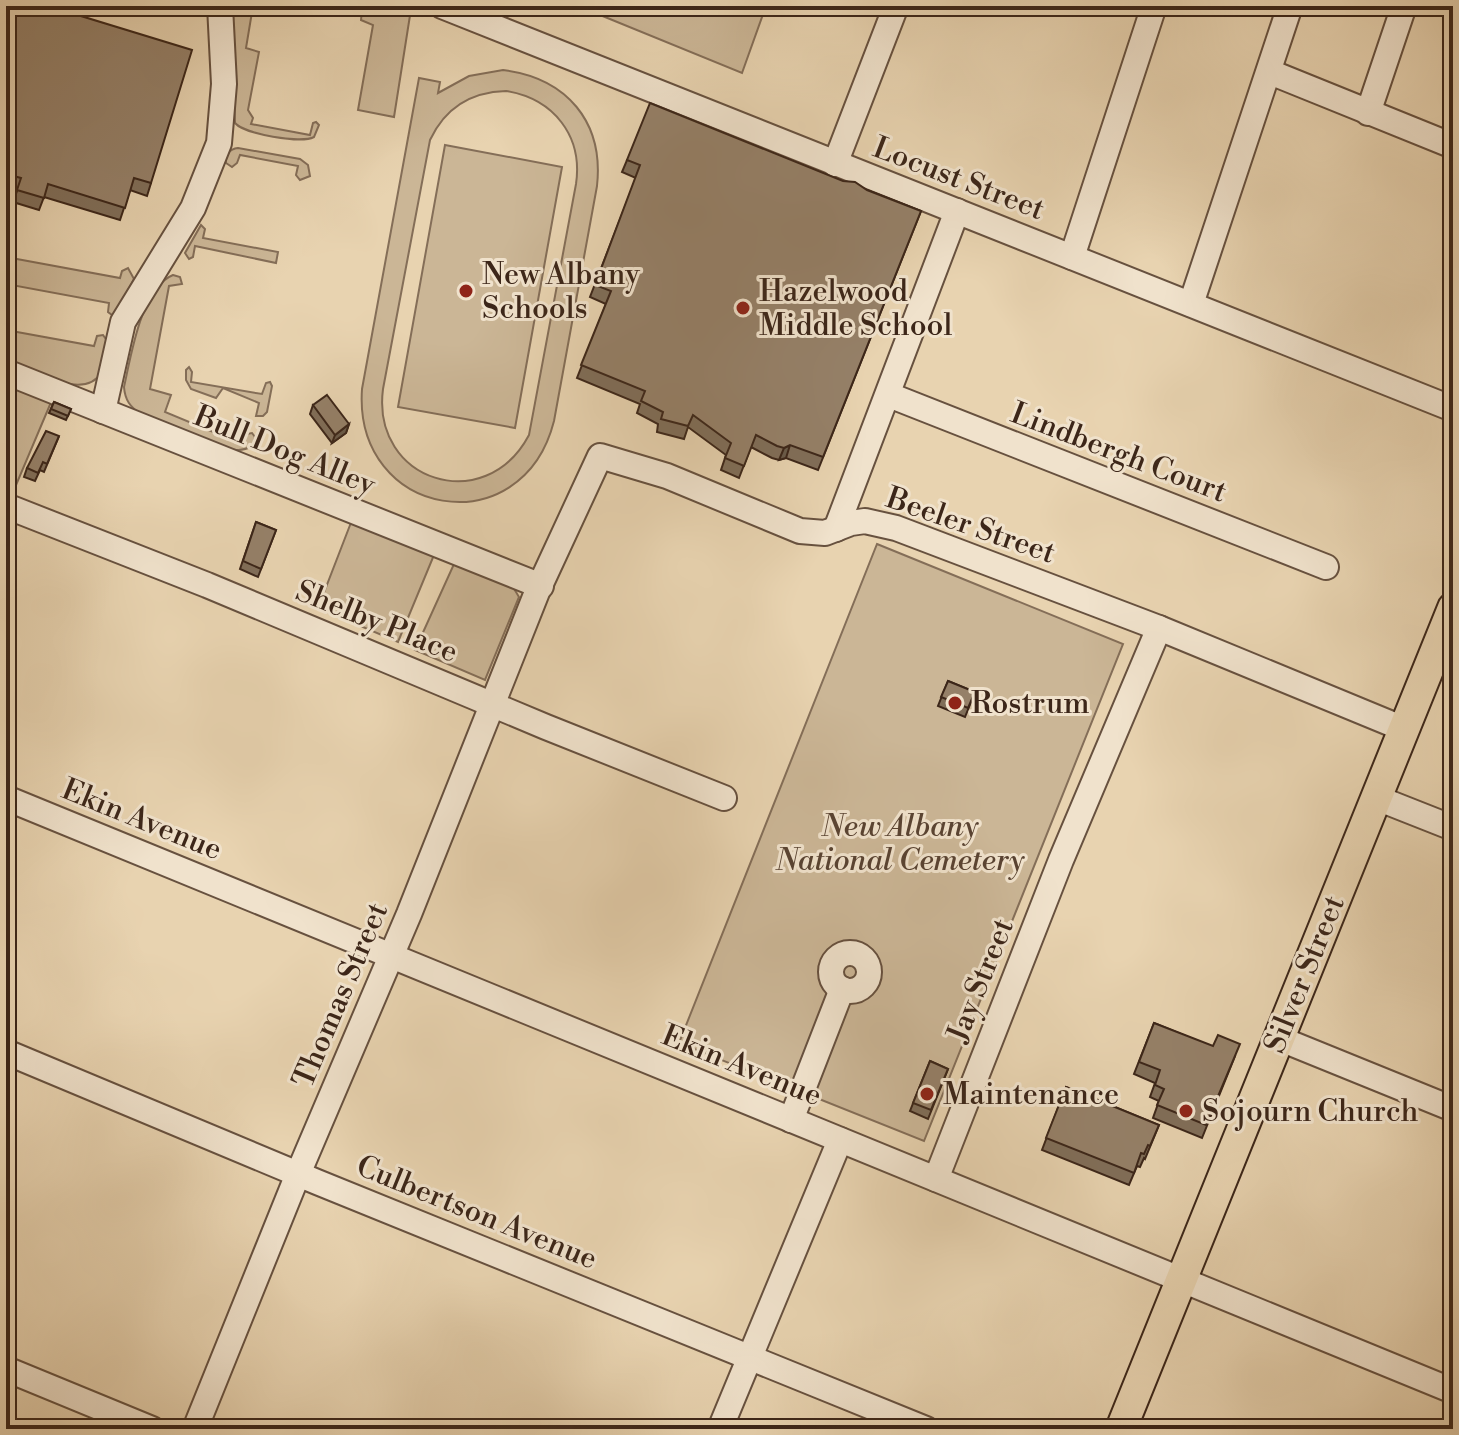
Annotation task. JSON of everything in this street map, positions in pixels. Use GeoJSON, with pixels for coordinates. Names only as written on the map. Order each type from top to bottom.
{"type":"FeatureCollection","features":[{"type":"Feature","properties":{"kind":"main road","name":"Silver Street"},"geometry":{"type":"LineString","coordinates":[[1121,1429],[1453,608]]}},
{"type":"Feature","properties":{"kind":"street"},"geometry":{"type":"LineString","coordinates":[[103,411],[123,322],[193,208],[220,141],[224,84],[220,6]]}},
{"type":"Feature","properties":{"kind":"street","name":"Locust Street"},"geometry":{"type":"LineString","coordinates":[[442,6],[1453,409]]}},
{"type":"Feature","properties":{"kind":"street"},"geometry":{"type":"LineString","coordinates":[[835,164],[896,6]]}},
{"type":"Feature","properties":{"kind":"street"},"geometry":{"type":"LineString","coordinates":[[1072,257],[1154,6]]}},
{"type":"Feature","properties":{"kind":"street"},"geometry":{"type":"LineString","coordinates":[[1191,304],[1290,6]]}},
{"type":"Feature","properties":{"kind":"street"},"geometry":{"type":"LineString","coordinates":[[1368,113],[1404,6]]}},
{"type":"Feature","properties":{"kind":"street"},"geometry":{"type":"LineString","coordinates":[[1270,72],[1453,146]]}},
{"type":"Feature","properties":{"kind":"street"},"geometry":{"type":"LineString","coordinates":[[836,529],[957,211]]}},
{"type":"Feature","properties":{"kind":"street","name":"Bull Dog Alley"},"geometry":{"type":"LineString","coordinates":[[6,372],[541,586]]}},
{"type":"Feature","properties":{"kind":"street","name":"Lindbergh Court"},"geometry":{"type":"LineString","coordinates":[[889,395],[1326,567]]}},
{"type":"Feature","properties":{"kind":"street","name":"Beeler Street"},"geometry":{"type":"LineString","coordinates":[[541,586],[600,456],[667,476],[800,531],[825,533],[865,521],[896,528],[1159,628],[1404,729]]}},
{"type":"Feature","properties":{"kind":"street","name":"Shelby Place"},"geometry":{"type":"LineString","coordinates":[[6,506],[207,585],[724,798]]}},
{"type":"Feature","properties":{"kind":"street","name":"Thomas Street"},"geometry":{"type":"LineString","coordinates":[[195,1429],[541,586]]}},
{"type":"Feature","properties":{"kind":"street","name":"Jay Street"},"geometry":{"type":"LineString","coordinates":[[936,1179],[1061,860],[1159,628]]}},
{"type":"Feature","properties":{"kind":"street","name":"Ekin Avenue"},"geometry":{"type":"LineString","coordinates":[[6,798],[1453,1391]]}},
{"type":"Feature","properties":{"kind":"street"},"geometry":{"type":"LineString","coordinates":[[1377,798],[1453,828]]}},
{"type":"Feature","properties":{"kind":"street"},"geometry":{"type":"LineString","coordinates":[[791,1120],[842,989]]}},
{"type":"Feature","properties":{"kind":"street"},"geometry":{"type":"LineString","coordinates":[[1278,1038],[1453,1109]]}},
{"type":"Feature","properties":{"kind":"street","name":"Culbertson Avenue"},"geometry":{"type":"LineString","coordinates":[[6,1052],[926,1429]]}},
{"type":"Feature","properties":{"kind":"street"},"geometry":{"type":"LineString","coordinates":[[720,1429],[840,1140]]}},
{"type":"Feature","properties":{"kind":"street"},"geometry":{"type":"LineString","coordinates":[[6,1369],[152,1429]]}},
{"type":"Feature","properties":{"kind":"green space"},"geometry":{"type":"Polygon","coordinates":[[[231,6],[253,6],[246,48],[259,52],[248,110],[253,118],[251,124],[310,135],[316,122],[319,125],[314,137],[273,137],[249,131],[235,123],[231,6]]]}},
{"type":"Feature","properties":{"kind":"green space"},"geometry":{"type":"Polygon","coordinates":[[[343,6],[404,6],[411,9],[394,117],[358,110],[373,25],[361,20],[362,10],[343,6]]]}},
{"type":"Feature","properties":{"kind":"green space"},"geometry":{"type":"Polygon","coordinates":[[[578,6],[766,6],[742,73],[578,6]]]}},
{"type":"Feature","properties":{"kind":"green space"},"geometry":{"type":"Polygon","coordinates":[[[503,70],[546,82],[563,93],[577,107],[594,142],[598,163],[597,186],[554,421],[536,461],[509,487],[477,500],[443,501],[410,489],[384,466],[366,433],[362,389],[419,78],[440,82],[438,93],[469,76],[503,70]],[[493,92],[460,104],[443,119],[430,140],[383,389],[384,421],[395,447],[412,466],[435,478],[460,481],[486,476],[510,461],[529,435],[577,167],[575,150],[562,122],[538,102],[523,95],[493,92]]]}},
{"type":"Feature","properties":{"kind":"green space"},"geometry":{"type":"Polygon","coordinates":[[[445,145],[562,167],[515,428],[398,407],[445,145]]]}},
{"type":"Feature","properties":{"kind":"green space"},"geometry":{"type":"Polygon","coordinates":[[[238,148],[300,159],[308,165],[310,176],[300,180],[296,175],[298,166],[240,155],[232,167],[226,163],[226,157],[238,148]]]}},
{"type":"Feature","properties":{"kind":"green space"},"geometry":{"type":"Polygon","coordinates":[[[201,225],[205,229],[203,238],[278,252],[276,263],[195,246],[193,257],[189,259],[185,253],[201,225]]]}},
{"type":"Feature","properties":{"kind":"green space"},"geometry":{"type":"Polygon","coordinates":[[[6,257],[120,278],[122,271],[128,268],[134,279],[115,315],[112,315],[108,312],[109,303],[6,284],[6,257]]]}},
{"type":"Feature","properties":{"kind":"green space"},"geometry":{"type":"Polygon","coordinates":[[[173,275],[180,277],[182,284],[169,286],[150,389],[171,395],[165,412],[242,444],[247,434],[252,433],[255,437],[253,446],[238,450],[224,448],[141,414],[127,399],[124,387],[139,324],[153,294],[162,282],[173,275]]]}},
{"type":"Feature","properties":{"kind":"green space"},"geometry":{"type":"Polygon","coordinates":[[[6,330],[94,346],[97,336],[103,335],[108,342],[104,366],[93,381],[70,384],[56,381],[6,359],[6,330]]]}},
{"type":"Feature","properties":{"kind":"green space"},"geometry":{"type":"Polygon","coordinates":[[[189,367],[191,382],[262,394],[266,383],[270,382],[267,412],[256,416],[259,403],[223,388],[216,398],[191,389],[186,380],[189,367]]]}},
{"type":"Feature","properties":{"kind":"green space"},"geometry":{"type":"Polygon","coordinates":[[[6,381],[52,400],[11,497],[6,495],[6,381]]]}},
{"type":"Feature","properties":{"kind":"green space"},"geometry":{"type":"Polygon","coordinates":[[[352,520],[434,555],[398,642],[318,608],[352,520]]]}},
{"type":"Feature","properties":{"kind":"green space","name":"New Albany National Cemetery"},"geometry":{"type":"Polygon","coordinates":[[[877,544],[1123,644],[924,1141],[679,1043],[877,544]]]}},
{"type":"Feature","properties":{"kind":"green space"},"geometry":{"type":"Polygon","coordinates":[[[454,564],[513,587],[519,597],[485,680],[415,650],[454,564]]]}},
{"type":"Feature","properties":{"kind":"building"},"geometry":{"type":"Polygon","coordinates":[[[6,6],[85,6],[81,16],[192,50],[151,183],[134,178],[125,208],[48,184],[44,198],[17,190],[21,178],[6,174],[6,6]]]}},
{"type":"Feature","properties":{"kind":"building"},"geometry":{"type":"Polygon","coordinates":[[[650,103],[843,181],[855,182],[867,190],[921,211],[823,457],[790,445],[784,448],[777,446],[756,435],[744,466],[725,458],[731,443],[693,415],[688,426],[661,419],[663,412],[641,401],[645,391],[581,365],[611,291],[595,285],[640,165],[627,160],[650,103]]]}},
{"type":"Feature","properties":{"kind":"building"},"geometry":{"type":"Polygon","coordinates":[[[327,395],[349,424],[335,435],[313,405],[327,395]]]}},
{"type":"Feature","properties":{"kind":"building"},"geometry":{"type":"Polygon","coordinates":[[[54,402],[71,409],[68,416],[51,409],[54,402]]]}},
{"type":"Feature","properties":{"kind":"building"},"geometry":{"type":"Polygon","coordinates":[[[46,431],[59,436],[47,464],[43,462],[38,473],[27,468],[46,431]]]}},
{"type":"Feature","properties":{"kind":"building"},"geometry":{"type":"Polygon","coordinates":[[[256,522],[276,530],[261,569],[243,561],[256,522]]]}},
{"type":"Feature","properties":{"kind":"building"},"geometry":{"type":"Polygon","coordinates":[[[948,681],[975,692],[968,708],[941,697],[948,681]]]}},
{"type":"Feature","properties":{"kind":"building"},"geometry":{"type":"Polygon","coordinates":[[[1154,1023],[1213,1046],[1218,1035],[1240,1044],[1206,1125],[1157,1105],[1164,1089],[1155,1085],[1160,1070],[1139,1062],[1154,1023]]]}},
{"type":"Feature","properties":{"kind":"building","name":"Maintenance"},"geometry":{"type":"Polygon","coordinates":[[[930,1061],[948,1069],[931,1110],[913,1103],[930,1061]]]}},
{"type":"Feature","properties":{"kind":"building"},"geometry":{"type":"Polygon","coordinates":[[[1066,1087],[1159,1125],[1150,1146],[1144,1154],[1141,1153],[1134,1173],[1046,1138],[1066,1087]]]}},
{"type":"Feature","properties":{"kind":"place","name":"New Albany Schools"},"geometry":{"type":"Point","coordinates":[466,291]}},
{"type":"Feature","properties":{"kind":"place","name":"Hazelwood Middle School"},"geometry":{"type":"Point","coordinates":[743,308]}},
{"type":"Feature","properties":{"kind":"place","name":"Rostrum"},"geometry":{"type":"Point","coordinates":[955,703]}},
{"type":"Feature","properties":{"kind":"place","name":"Maintenance"},"geometry":{"type":"Point","coordinates":[927,1094]}},
{"type":"Feature","properties":{"kind":"place","name":"Sojourn Church"},"geometry":{"type":"Point","coordinates":[1186,1111]}}]}
